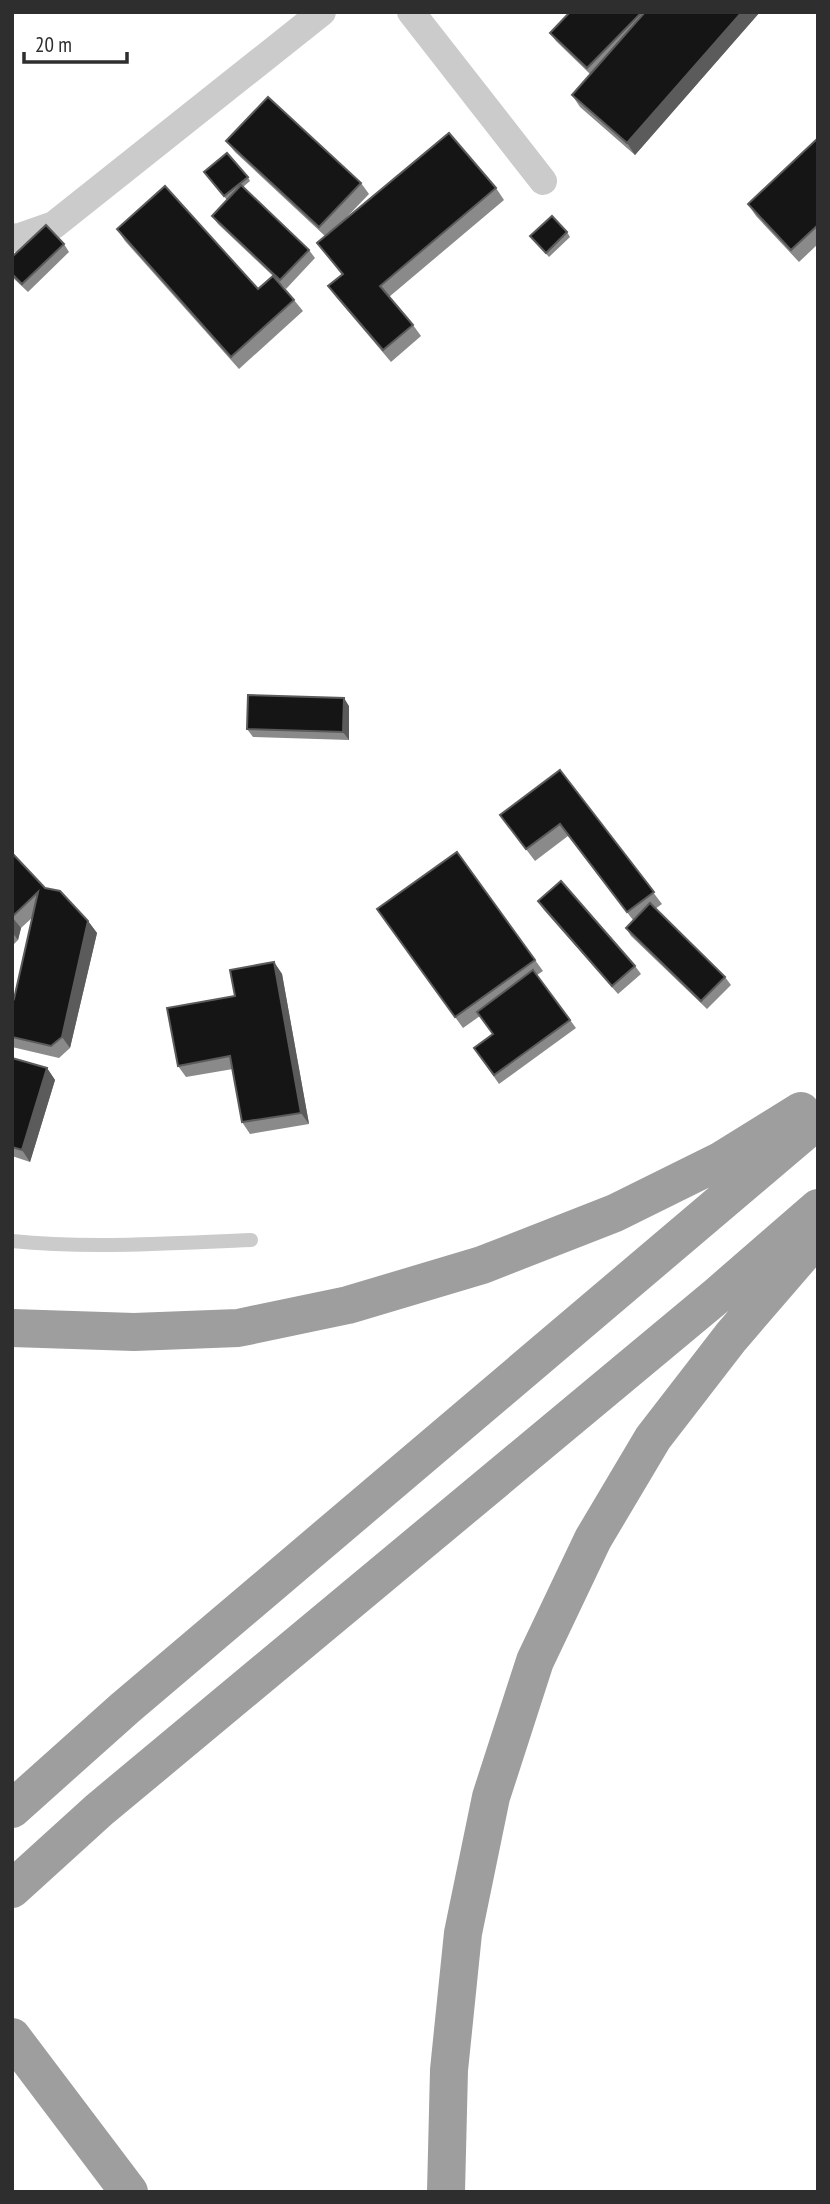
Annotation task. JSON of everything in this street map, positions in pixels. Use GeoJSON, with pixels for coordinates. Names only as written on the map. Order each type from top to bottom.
{"type":"FeatureCollection","features":[{"type":"Feature","properties":{"kind":"highway"},"geometry":{"type":"LineString","coordinates":[[12,1328],[134,1332],[238,1328],[348,1305],[482,1265],[615,1213],[722,1160],[818,1101]]}},
{"type":"Feature","properties":{"kind":"highway"},"geometry":{"type":"LineString","coordinates":[[12,1809],[125,1708],[818,1120]]}},
{"type":"Feature","properties":{"kind":"highway"},"geometry":{"type":"LineString","coordinates":[[12,1889],[99,1810],[719,1294],[818,1208]]}},
{"type":"Feature","properties":{"kind":"highway"},"geometry":{"type":"LineString","coordinates":[[446,2192],[449,2070],[463,1933],[491,1797],[535,1661],[593,1539],[653,1438],[731,1337],[818,1236]]}},
{"type":"Feature","properties":{"kind":"highway"},"geometry":{"type":"LineString","coordinates":[[12,2037],[129,2192]]}},
{"type":"Feature","properties":{"kind":"street"},"geometry":{"type":"LineString","coordinates":[[12,237],[18,238],[54,225],[321,12]]}},
{"type":"Feature","properties":{"kind":"street"},"geometry":{"type":"LineString","coordinates":[[411,12],[543,181]]}},
{"type":"Feature","properties":{"kind":"lane"},"geometry":{"type":"LineString","coordinates":[[12,1241],[142,1245],[251,1240]]}},
{"type":"Feature","properties":{"kind":"building"},"geometry":{"type":"Polygon","coordinates":[[[570,12],[642,12],[587,68],[550,33],[570,12]]]}},
{"type":"Feature","properties":{"kind":"building"},"geometry":{"type":"Polygon","coordinates":[[[645,12],[742,12],[627,143],[572,95],[645,12]]]}},
{"type":"Feature","properties":{"kind":"building"},"geometry":{"type":"Polygon","coordinates":[[[268,97],[361,183],[319,227],[226,141],[268,97]]]}},
{"type":"Feature","properties":{"kind":"building"},"geometry":{"type":"Polygon","coordinates":[[[449,133],[496,188],[380,286],[413,325],[383,350],[328,286],[343,274],[317,243],[449,133]]]}},
{"type":"Feature","properties":{"kind":"building"},"geometry":{"type":"Polygon","coordinates":[[[818,138],[818,225],[791,250],[748,204],[818,138]]]}},
{"type":"Feature","properties":{"kind":"building"},"geometry":{"type":"Polygon","coordinates":[[[227,153],[248,177],[224,196],[204,172],[227,153]]]}},
{"type":"Feature","properties":{"kind":"building"},"geometry":{"type":"Polygon","coordinates":[[[241,185],[309,250],[280,280],[212,216],[241,185]]]}},
{"type":"Feature","properties":{"kind":"building"},"geometry":{"type":"Polygon","coordinates":[[[165,186],[258,289],[273,276],[294,300],[231,357],[117,229],[165,186]]]}},
{"type":"Feature","properties":{"kind":"building"},"geometry":{"type":"Polygon","coordinates":[[[552,216],[567,232],[546,253],[530,236],[552,216]]]}},
{"type":"Feature","properties":{"kind":"building"},"geometry":{"type":"Polygon","coordinates":[[[46,225],[64,244],[22,284],[12,274],[12,257],[46,225]]]}},
{"type":"Feature","properties":{"kind":"building"},"geometry":{"type":"Polygon","coordinates":[[[248,695],[344,698],[343,732],[247,729],[248,695]]]}},
{"type":"Feature","properties":{"kind":"building"},"geometry":{"type":"Polygon","coordinates":[[[560,770],[654,892],[627,912],[560,824],[526,849],[500,815],[560,770]]]}},
{"type":"Feature","properties":{"kind":"building"},"geometry":{"type":"Polygon","coordinates":[[[457,852],[535,960],[455,1017],[377,909],[457,852]]]}},
{"type":"Feature","properties":{"kind":"building"},"geometry":{"type":"Polygon","coordinates":[[[12,853],[45,888],[60,891],[88,921],[62,1037],[51,1046],[12,1037],[12,998],[14,999],[38,892],[12,917],[12,853]]]}},
{"type":"Feature","properties":{"kind":"building"},"geometry":{"type":"Polygon","coordinates":[[[561,881],[635,966],[612,986],[538,901],[561,881]]]}},
{"type":"Feature","properties":{"kind":"building"},"geometry":{"type":"Polygon","coordinates":[[[650,903],[725,977],[701,1001],[626,928],[650,903]]]}},
{"type":"Feature","properties":{"kind":"building"},"geometry":{"type":"Polygon","coordinates":[[[274,962],[301,1113],[242,1122],[230,1056],[178,1066],[167,1008],[235,996],[230,970],[274,962]]]}},
{"type":"Feature","properties":{"kind":"building"},"geometry":{"type":"Polygon","coordinates":[[[533,970],[570,1020],[494,1075],[474,1048],[493,1034],[477,1012],[533,970]]]}},
{"type":"Feature","properties":{"kind":"building"},"geometry":{"type":"Polygon","coordinates":[[[12,1058],[47,1068],[22,1150],[12,1147],[12,1058]]]}}]}
